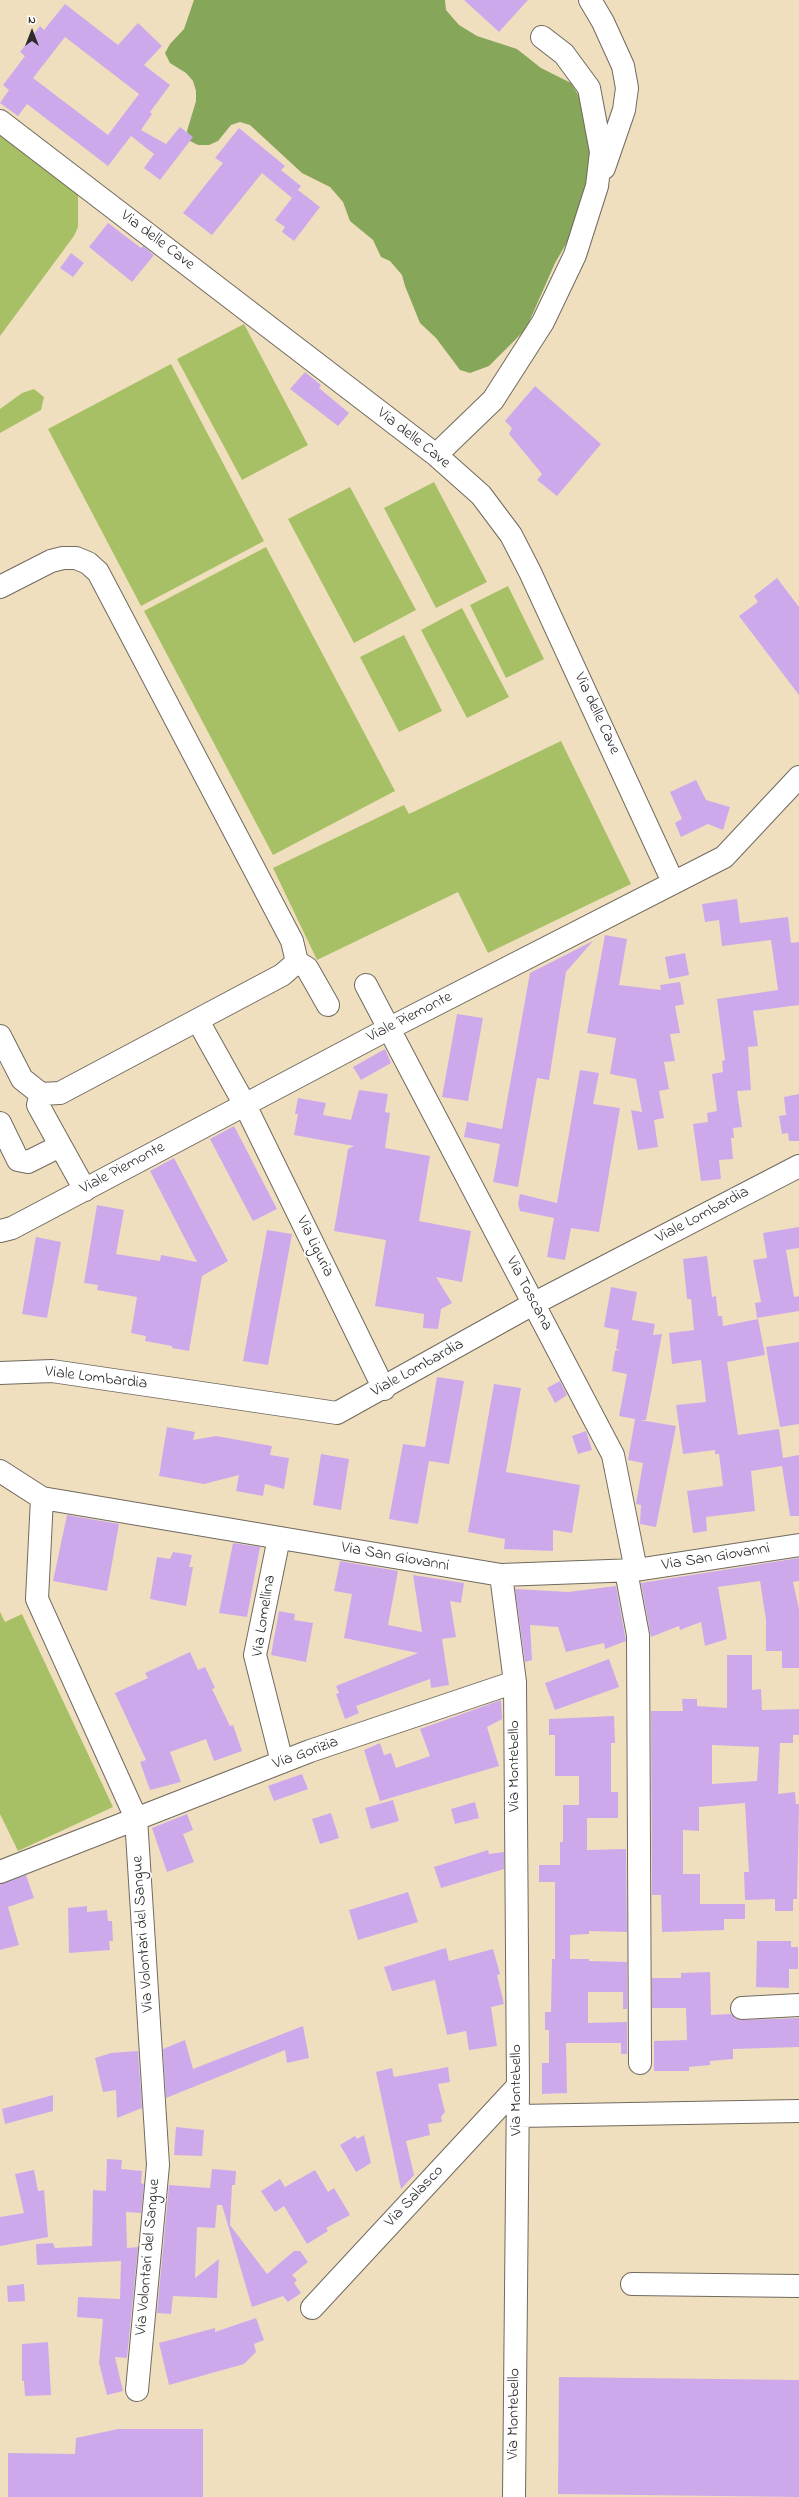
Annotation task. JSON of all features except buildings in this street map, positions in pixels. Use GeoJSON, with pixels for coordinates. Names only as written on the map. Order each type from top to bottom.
{"type":"FeatureCollection","features":[{"type":"Feature","properties":{"kind":"street"},"geometry":{"type":"LineString","coordinates":[[436,455],[493,400],[543,322],[575,255],[624,110],[627,88],[623,66],[603,22],[590,0]]}},
{"type":"Feature","properties":{"kind":"street"},"geometry":{"type":"LineString","coordinates":[[542,37],[564,54],[589,88],[601,152],[598,186]]}},
{"type":"Feature","properties":{"kind":"street","name":"Via delle Cave"},"geometry":{"type":"LineString","coordinates":[[0,121],[436,455],[481,495],[511,535],[569,653],[673,882]]}},
{"type":"Feature","properties":{"kind":"street"},"geometry":{"type":"LineString","coordinates":[[0,587],[51,561],[63,558],[76,558],[88,563],[98,572],[292,941],[297,962],[307,968],[328,1005]]}},
{"type":"Feature","properties":{"kind":"street","name":"Viale Piemonte"},"geometry":{"type":"LineString","coordinates":[[0,1232],[12,1228],[388,1029],[724,857],[799,777]]}},
{"type":"Feature","properties":{"kind":"street"},"geometry":{"type":"LineString","coordinates":[[0,1036],[22,1079],[41,1094],[60,1093],[282,975],[297,962]]}},
{"type":"Feature","properties":{"kind":"street","name":"Via Toscana"},"geometry":{"type":"LineString","coordinates":[[366,985],[613,1455],[631,1570],[638,1635],[640,2063]]}},
{"type":"Feature","properties":{"kind":"street","name":"Via Liguria"},"geometry":{"type":"LineString","coordinates":[[198,1021],[244,1105],[384,1389]]}},
{"type":"Feature","properties":{"kind":"street"},"geometry":{"type":"LineString","coordinates":[[41,1094],[38,1105],[85,1190]]}},
{"type":"Feature","properties":{"kind":"street"},"geometry":{"type":"LineString","coordinates":[[0,1123],[18,1160],[28,1162],[60,1146]]}},
{"type":"Feature","properties":{"kind":"street","name":"Viale Lombardia"},"geometry":{"type":"LineString","coordinates":[[0,1373],[52,1371],[337,1414],[384,1389],[533,1304],[799,1166]]}},
{"type":"Feature","properties":{"kind":"street","name":"Via San Giovanni"},"geometry":{"type":"LineString","coordinates":[[0,1471],[42,1498],[501,1575],[631,1570],[799,1545]]}},
{"type":"Feature","properties":{"kind":"street","name":"Via Volontari del Sangue"},"geometry":{"type":"LineString","coordinates":[[42,1498],[37,1599],[136,1818],[158,2165],[137,2390]]}},
{"type":"Feature","properties":{"kind":"street","name":"Via Lomellina"},"geometry":{"type":"LineString","coordinates":[[279,1538],[255,1656],[282,1762]]}},
{"type":"Feature","properties":{"kind":"street"},"geometry":{"type":"LineString","coordinates":[[501,1575],[515,1682]]}},
{"type":"Feature","properties":{"kind":"street","name":"Via Gorizia"},"geometry":{"type":"LineString","coordinates":[[0,1872],[282,1762],[515,1682]]}},
{"type":"Feature","properties":{"kind":"street","name":"Via Montebello"},"geometry":{"type":"LineString","coordinates":[[514,2497],[518,2116],[515,1682]]}},
{"type":"Feature","properties":{"kind":"street"},"geometry":{"type":"LineString","coordinates":[[742,2008],[799,2005]]}},
{"type":"Feature","properties":{"kind":"street","name":"Via Salasco"},"geometry":{"type":"LineString","coordinates":[[312,2308],[518,2086]]}},
{"type":"Feature","properties":{"kind":"street"},"geometry":{"type":"LineString","coordinates":[[518,2116],[799,2111]]}},
{"type":"Feature","properties":{"kind":"street"},"geometry":{"type":"LineString","coordinates":[[632,2284],[799,2286]]}},
{"type":"Feature","properties":{"kind":"green space"},"geometry":{"type":"Polygon","coordinates":[[[194,0],[445,0],[446,10],[459,25],[477,36],[517,49],[541,68],[571,83],[583,103],[593,134],[592,184],[577,225],[555,263],[526,329],[489,366],[470,373],[460,370],[436,338],[420,323],[402,275],[390,261],[381,257],[373,240],[350,221],[343,202],[330,187],[302,173],[250,125],[240,122],[231,125],[218,141],[209,145],[198,145],[190,141],[187,131],[196,101],[196,91],[193,81],[186,73],[170,63],[165,53],[170,44],[184,29],[194,0]]]}},
{"type":"Feature","properties":{"kind":"green space"},"geometry":{"type":"Polygon","coordinates":[[[0,128],[71,182],[78,195],[78,227],[74,236],[0,336],[0,128]]]}},
{"type":"Feature","properties":{"kind":"green space"},"geometry":{"type":"Polygon","coordinates":[[[244,324],[308,445],[242,480],[177,359],[244,324]]]}},
{"type":"Feature","properties":{"kind":"green space"},"geometry":{"type":"Polygon","coordinates":[[[171,364],[264,541],[141,606],[48,429],[171,364]]]}},
{"type":"Feature","properties":{"kind":"green space"},"geometry":{"type":"Polygon","coordinates":[[[34,389],[44,397],[41,410],[0,433],[0,409],[22,393],[34,389]]]}},
{"type":"Feature","properties":{"kind":"green space"},"geometry":{"type":"Polygon","coordinates":[[[434,482],[487,582],[436,608],[384,508],[434,482]]]}},
{"type":"Feature","properties":{"kind":"green space"},"geometry":{"type":"Polygon","coordinates":[[[350,487],[416,610],[354,643],[288,519],[350,487]]]}},
{"type":"Feature","properties":{"kind":"green space"},"geometry":{"type":"Polygon","coordinates":[[[266,547],[395,791],[273,855],[144,611],[266,547]]]}},
{"type":"Feature","properties":{"kind":"green space"},"geometry":{"type":"Polygon","coordinates":[[[508,586],[544,659],[506,678],[470,605],[508,586]]]}},
{"type":"Feature","properties":{"kind":"green space"},"geometry":{"type":"Polygon","coordinates":[[[462,608],[509,697],[467,718],[421,630],[462,608]]]}},
{"type":"Feature","properties":{"kind":"green space"},"geometry":{"type":"Polygon","coordinates":[[[404,635],[442,711],[399,732],[360,657],[404,635]]]}},
{"type":"Feature","properties":{"kind":"green space"},"geometry":{"type":"Polygon","coordinates":[[[561,741],[631,884],[488,953],[458,892],[317,960],[273,868],[404,805],[409,814],[561,741]]]}},
{"type":"Feature","properties":{"kind":"green space"},"geometry":{"type":"Polygon","coordinates":[[[0,1612],[5,1622],[22,1614],[113,1807],[18,1851],[0,1814],[0,1612]]]}}]}
